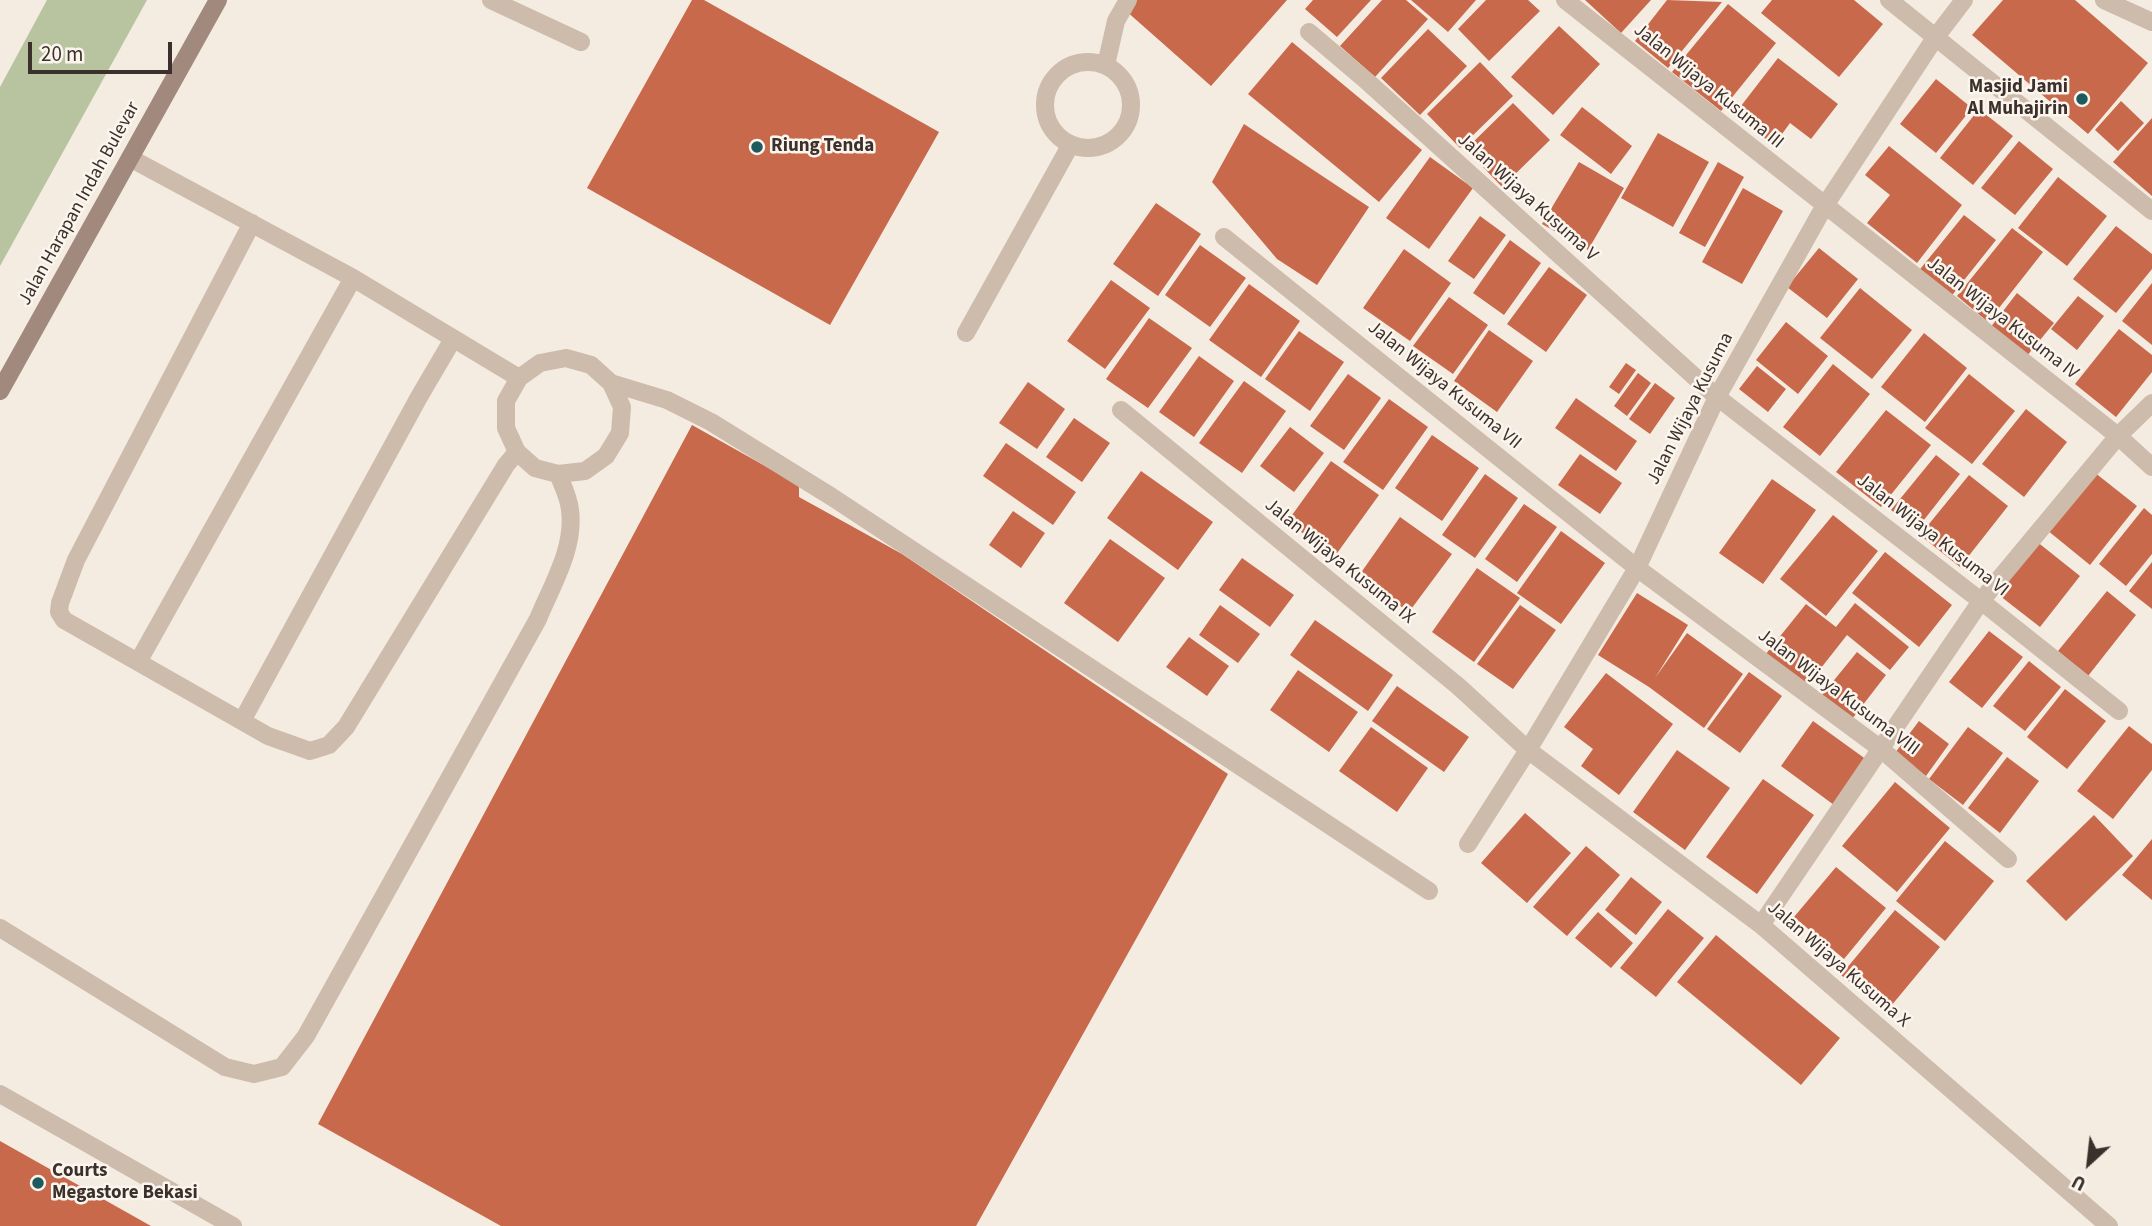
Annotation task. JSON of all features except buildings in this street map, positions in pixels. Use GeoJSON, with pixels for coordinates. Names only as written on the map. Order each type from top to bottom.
{"type":"FeatureCollection","features":[{"type":"Feature","properties":{"kind":"street","name":"Jalan Harapan Indah Bulevar"},"geometry":{"type":"LineString","coordinates":[[0,391],[218,0]]}},
{"type":"Feature","properties":{"kind":"street"},"geometry":{"type":"LineString","coordinates":[[491,0],[581,42]]}},
{"type":"Feature","properties":{"kind":"street"},"geometry":{"type":"LineString","coordinates":[[1106,65],[1116,21],[1128,0]]}},
{"type":"Feature","properties":{"kind":"street","name":"Jalan Wijaya Kusuma III"},"geometry":{"type":"LineString","coordinates":[[1565,0],[1824,207]]}},
{"type":"Feature","properties":{"kind":"street"},"geometry":{"type":"LineString","coordinates":[[1889,0],[2152,211]]}},
{"type":"Feature","properties":{"kind":"street","name":"Jalan Wijaya Kusuma"},"geometry":{"type":"LineString","coordinates":[[1468,844],[1637,568],[1717,397],[1824,207],[1935,38],[1964,0]]}},
{"type":"Feature","properties":{"kind":"street"},"geometry":{"type":"LineString","coordinates":[[2105,0],[2152,22]]}},
{"type":"Feature","properties":{"kind":"street","name":"Jalan Wijaya Kusuma V"},"geometry":{"type":"LineString","coordinates":[[1309,32],[1717,397]]}},
{"type":"Feature","properties":{"kind":"street"},"geometry":{"type":"LineString","coordinates":[[1088,61],[1106,65],[1119,74],[1129,88],[1132,105],[1129,122],[1119,136],[1105,144],[1088,148],[1071,144],[1057,135],[1048,121],[1045,104],[1049,87],[1058,73],[1072,64],[1088,61]]}},
{"type":"Feature","properties":{"kind":"street"},"geometry":{"type":"LineString","coordinates":[[966,332],[1071,144]]}},
{"type":"Feature","properties":{"kind":"street"},"geometry":{"type":"LineString","coordinates":[[130,158],[354,278],[519,378]]}},
{"type":"Feature","properties":{"kind":"street","name":"Jalan Wijaya Kusuma IV"},"geometry":{"type":"LineString","coordinates":[[1824,207],[2118,436],[2152,467]]}},
{"type":"Feature","properties":{"kind":"street"},"geometry":{"type":"LineString","coordinates":[[253,223],[76,560],[60,603],[59,612],[64,620],[268,736],[310,751],[329,745],[346,727],[506,465],[517,452]]}},
{"type":"Feature","properties":{"kind":"street","name":"Jalan Wijaya Kusuma VII"},"geometry":{"type":"LineString","coordinates":[[1224,237],[1637,568]]}},
{"type":"Feature","properties":{"kind":"street"},"geometry":{"type":"LineString","coordinates":[[138,662],[354,278]]}},
{"type":"Feature","properties":{"kind":"street"},"geometry":{"type":"LineString","coordinates":[[242,721],[419,397],[453,340]]}},
{"type":"Feature","properties":{"kind":"street"},"geometry":{"type":"LineString","coordinates":[[566,358],[592,365],[611,383],[622,407],[620,433],[606,456],[585,471],[558,474],[535,468],[517,452],[506,428],[506,401],[519,378],[540,362],[566,358]]}},
{"type":"Feature","properties":{"kind":"street"},"geometry":{"type":"LineString","coordinates":[[611,383],[667,400],[711,422],[832,497],[1429,891]]}},
{"type":"Feature","properties":{"kind":"street","name":"Jalan Wijaya Kusuma VI"},"geometry":{"type":"LineString","coordinates":[[1717,397],[2119,711]]}},
{"type":"Feature","properties":{"kind":"street"},"geometry":{"type":"LineString","coordinates":[[1761,925],[1981,601],[2118,436],[2152,403]]}},
{"type":"Feature","properties":{"kind":"street","name":"Jalan Wijaya Kusuma IX"},"geometry":{"type":"LineString","coordinates":[[1121,410],[1458,685],[1528,750]]}},
{"type":"Feature","properties":{"kind":"street"},"geometry":{"type":"LineString","coordinates":[[0,928],[225,1067],[254,1074],[282,1067],[306,1037],[538,620],[566,552],[571,529],[568,500],[558,474]]}},
{"type":"Feature","properties":{"kind":"street","name":"Jalan Wijaya Kusuma VIII"},"geometry":{"type":"LineString","coordinates":[[1637,568],[1881,750],[2008,859]]}},
{"type":"Feature","properties":{"kind":"street","name":"Jalan Wijaya Kusuma X"},"geometry":{"type":"LineString","coordinates":[[1528,750],[1761,925],[2109,1226]]}},
{"type":"Feature","properties":{"kind":"street"},"geometry":{"type":"LineString","coordinates":[[0,1094],[233,1226]]}},
{"type":"Feature","properties":{"kind":"green space"},"geometry":{"type":"Polygon","coordinates":[[[47,0],[147,0],[0,266],[0,87],[47,0]]]}},
{"type":"Feature","properties":{"kind":"place","name":"Masjid Jami Al Muhajirin"},"geometry":{"type":"Point","coordinates":[2082,99]}},
{"type":"Feature","properties":{"kind":"place","name":"Riung Tenda"},"geometry":{"type":"Point","coordinates":[757,147]}},
{"type":"Feature","properties":{"kind":"place","name":"Courts Megastore Bekasi"},"geometry":{"type":"Point","coordinates":[38,1183]}}]}
